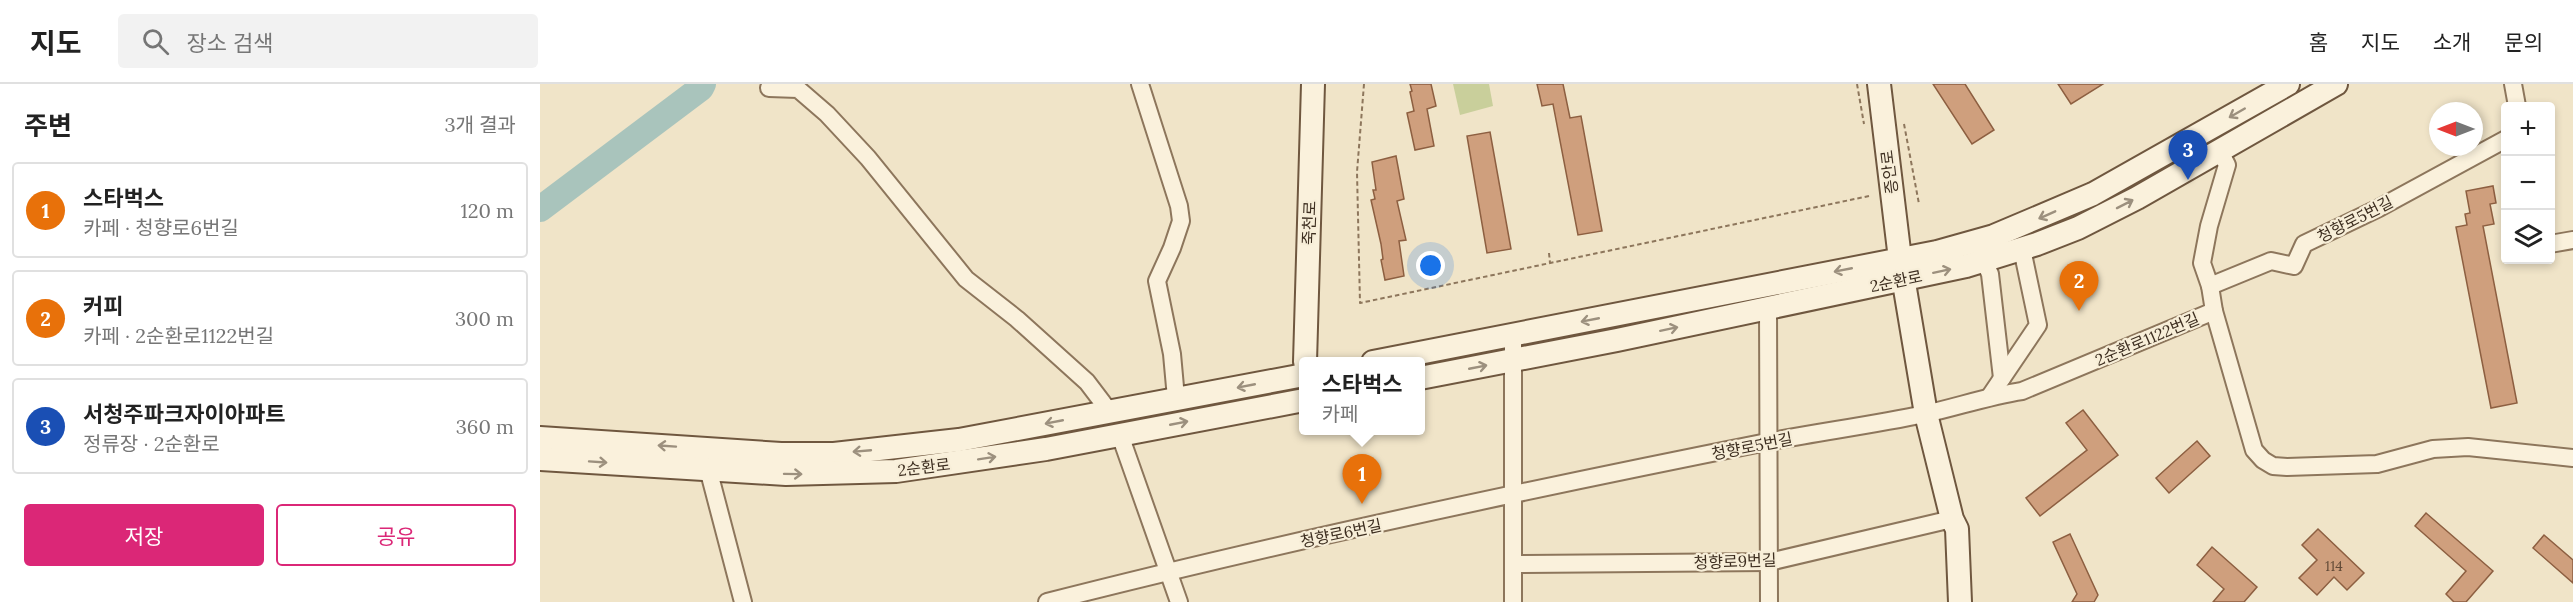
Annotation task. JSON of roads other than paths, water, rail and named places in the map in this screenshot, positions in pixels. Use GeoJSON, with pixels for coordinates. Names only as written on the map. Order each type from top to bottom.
{"type":"FeatureCollection","features":[{"type":"Feature","properties":{"kind":"main road","name":"죽천로"},"geometry":{"type":"LineString","coordinates":[[1305,357],[1313,84]]}},
{"type":"Feature","properties":{"kind":"main road","name":"증안로"},"geometry":{"type":"LineString","coordinates":[[1879,84],[1902,269],[1926,414],[1952,519],[1957,529],[1960,602]]}},
{"type":"Feature","properties":{"kind":"main road","name":"2순환로"},"geometry":{"type":"LineString","coordinates":[[1425,377],[1768,308],[1902,269],[1937,252],[1994,236],[2039,219],[2093,194],[2288,84]]}},
{"type":"Feature","properties":{"kind":"main road","name":"2순환로"},"geometry":{"type":"LineString","coordinates":[[1399,357],[1513,335],[1902,269],[1984,261],[2078,228],[2137,198],[2336,84]]}},
{"type":"Feature","properties":{"kind":"main road","name":"2순환로"},"geometry":{"type":"LineString","coordinates":[[540,459],[706,459],[868,451],[959,440],[1299,376]]}},
{"type":"Feature","properties":{"kind":"main road","name":"2순환로"},"geometry":{"type":"LineString","coordinates":[[540,438],[706,459],[786,474],[896,471],[947,465],[1120,435],[1299,401]]}},
{"type":"Feature","properties":{"kind":"street"},"geometry":{"type":"LineString","coordinates":[[1140,84],[1179,206],[1181,221],[1157,281],[1172,354],[1176,398]]}},
{"type":"Feature","properties":{"kind":"street"},"geometry":{"type":"LineString","coordinates":[[2513,84],[2516,102]]}},
{"type":"Feature","properties":{"kind":"street"},"geometry":{"type":"LineString","coordinates":[[769,88],[798,89],[827,114],[868,158],[966,279],[1017,319],[1087,382],[1109,411]]}},
{"type":"Feature","properties":{"kind":"street","name":"청향로5번길"},"geometry":{"type":"LineString","coordinates":[[2210,286],[2271,261],[2294,266],[2304,244],[2379,208],[2501,141]]}},
{"type":"Feature","properties":{"kind":"street","name":"2순환로1122번길"},"geometry":{"type":"LineString","coordinates":[[1990,396],[2022,391],[2214,311],[2210,286],[2202,263],[2209,226],[2227,165],[2220,151]]}},
{"type":"Feature","properties":{"kind":"street"},"geometry":{"type":"LineString","coordinates":[[2555,243],[2573,240]]}},
{"type":"Feature","properties":{"kind":"street"},"geometry":{"type":"LineString","coordinates":[[1990,396],[2038,324],[2022,249]]}},
{"type":"Feature","properties":{"kind":"street"},"geometry":{"type":"LineString","coordinates":[[1984,261],[1990,274],[2002,378]]}},
{"type":"Feature","properties":{"kind":"street"},"geometry":{"type":"LineString","coordinates":[[1768,308],[1769,602]]}},
{"type":"Feature","properties":{"kind":"street"},"geometry":{"type":"LineString","coordinates":[[2214,311],[2254,450],[2263,460],[2273,466],[2325,468],[2377,464],[2433,449],[2468,447],[2573,458]]}},
{"type":"Feature","properties":{"kind":"street"},"geometry":{"type":"LineString","coordinates":[[1513,335],[1513,602]]}},
{"type":"Feature","properties":{"kind":"street","name":"청향로5번길"},"geometry":{"type":"LineString","coordinates":[[1513,495],[1768,442],[1926,414],[1990,396]]}},
{"type":"Feature","properties":{"kind":"street"},"geometry":{"type":"LineString","coordinates":[[1120,435],[1179,602]]}},
{"type":"Feature","properties":{"kind":"street"},"geometry":{"type":"LineString","coordinates":[[706,459],[743,602]]}},
{"type":"Feature","properties":{"kind":"street","name":"청향로6번길"},"geometry":{"type":"LineString","coordinates":[[1047,602],[1169,571],[1513,495]]}},
{"type":"Feature","properties":{"kind":"street","name":"청향로9번길"},"geometry":{"type":"LineString","coordinates":[[1513,564],[1769,562],[1952,519]]}},
{"type":"Feature","properties":{"kind":"waterway"},"geometry":{"type":"LineString","coordinates":[[540,209],[701,88],[703,84]]}},
{"type":"Feature","properties":{"kind":"place","name":"서청주파크자이아파트"},"geometry":{"type":"Point","coordinates":[2188,180]}},
{"type":"Feature","properties":{"kind":"place","name":"커피"},"geometry":{"type":"Point","coordinates":[2079,311]}},
{"type":"Feature","properties":{"kind":"place","name":"스타벅스"},"geometry":{"type":"Point","coordinates":[1362,504]}}]}
